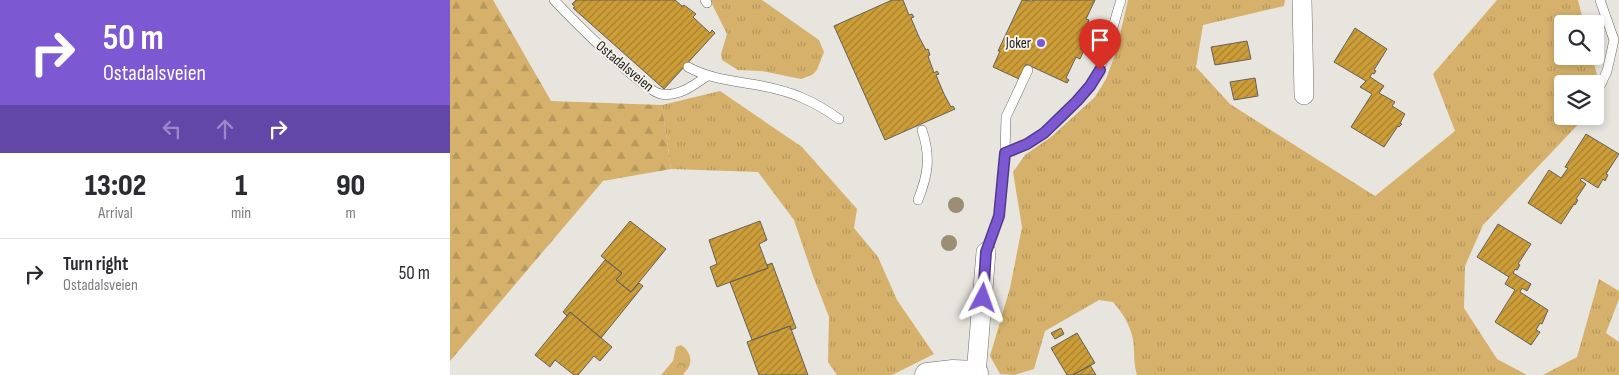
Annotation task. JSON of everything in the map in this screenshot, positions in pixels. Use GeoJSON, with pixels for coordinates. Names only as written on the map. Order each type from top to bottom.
{"type":"FeatureCollection","features":[{"type":"Feature","properties":{"kind":"street"},"geometry":{"type":"LineString","coordinates":[[1302,0],[1304,95]]}},
{"type":"Feature","properties":{"kind":"street"},"geometry":{"type":"LineString","coordinates":[[927,375],[953,372],[976,374],[986,252]]}},
{"type":"Feature","properties":{"kind":"lane","name":"Ostadalsveien"},"geometry":{"type":"LineString","coordinates":[[554,0],[640,82],[660,94],[678,93],[707,76]]}},
{"type":"Feature","properties":{"kind":"lane"},"geometry":{"type":"LineString","coordinates":[[1005,153],[1027,144],[1044,133],[1090,86],[1100,70],[1121,0]]}},
{"type":"Feature","properties":{"kind":"lane"},"geometry":{"type":"LineString","coordinates":[[1600,0],[1614,40],[1604,77]]}},
{"type":"Feature","properties":{"kind":"lane"},"geometry":{"type":"LineString","coordinates":[[688,67],[707,76],[782,90],[820,106],[839,119]]}},
{"type":"Feature","properties":{"kind":"lane"},"geometry":{"type":"LineString","coordinates":[[986,252],[999,216],[1005,153],[1006,117],[1028,70]]}},
{"type":"Feature","properties":{"kind":"lane"},"geometry":{"type":"LineString","coordinates":[[918,200],[928,165],[926,142],[922,130]]}},
{"type":"Feature","properties":{"kind":"green space"},"geometry":{"type":"Polygon","coordinates":[[[450,0],[493,0],[551,101],[662,105],[671,169],[603,181],[450,361],[450,0]]]}},
{"type":"Feature","properties":{"kind":"green space"},"geometry":{"type":"Polygon","coordinates":[[[710,0],[762,0],[819,40],[824,52],[817,70],[812,75],[801,79],[762,71],[738,70],[722,60],[721,54],[727,34],[710,0]]]}},
{"type":"Feature","properties":{"kind":"green space"},"geometry":{"type":"Polygon","coordinates":[[[1128,0],[1285,0],[1284,6],[1203,25],[1196,67],[1230,104],[1375,196],[1455,131],[1433,74],[1497,0],[1578,0],[1582,15],[1554,15],[1554,65],[1594,65],[1597,75],[1554,75],[1554,125],[1577,125],[1483,225],[1465,266],[1464,308],[1497,359],[1527,375],[1137,375],[1133,340],[1128,324],[1113,302],[1099,300],[1045,331],[1034,369],[1014,375],[1000,374],[990,356],[1010,288],[1022,227],[1013,172],[1025,155],[1051,137],[1095,97],[1106,79],[1116,52],[1128,0]]]}},
{"type":"Feature","properties":{"kind":"green space"},"geometry":{"type":"Polygon","coordinates":[[[720,91],[802,147],[857,209],[854,228],[878,257],[897,300],[934,354],[892,375],[837,375],[828,362],[829,317],[794,220],[758,172],[671,169],[662,105],[720,91]]]}},
{"type":"Feature","properties":{"kind":"green space"},"geometry":{"type":"Polygon","coordinates":[[[1599,279],[1619,291],[1619,299],[1606,333],[1619,342],[1619,375],[1543,375],[1577,357],[1599,279]]]}},
{"type":"Feature","properties":{"kind":"green space"},"geometry":{"type":"Polygon","coordinates":[[[681,345],[690,356],[688,368],[683,375],[661,375],[673,361],[676,347],[681,345]]]}},
{"type":"Feature","properties":{"kind":"building"},"geometry":{"type":"Polygon","coordinates":[[[576,0],[675,0],[681,7],[684,5],[696,14],[693,17],[710,33],[712,30],[715,33],[664,89],[573,8],[575,7],[572,4],[576,0]]]}},
{"type":"Feature","properties":{"kind":"building"},"geometry":{"type":"Polygon","coordinates":[[[892,0],[903,0],[909,15],[912,14],[914,17],[911,18],[926,50],[928,49],[930,55],[928,56],[934,73],[937,71],[939,74],[936,75],[944,94],[951,107],[953,106],[955,109],[885,140],[834,26],[892,0]]]}},
{"type":"Feature","properties":{"kind":"building"},"geometry":{"type":"Polygon","coordinates":[[[1022,0],[1095,0],[1086,19],[1089,20],[1088,23],[1094,26],[1093,29],[1089,28],[1080,49],[1084,50],[1080,59],[1076,57],[1066,78],[1069,80],[1067,83],[1026,64],[1019,79],[993,67],[1000,51],[998,51],[1022,0]]]}},
{"type":"Feature","properties":{"kind":"building"},"geometry":{"type":"Polygon","coordinates":[[[1355,28],[1387,49],[1374,70],[1376,71],[1370,77],[1384,86],[1379,93],[1395,102],[1392,106],[1405,114],[1400,123],[1402,124],[1398,126],[1384,147],[1351,127],[1372,94],[1360,87],[1366,81],[1334,62],[1355,28]]]}},
{"type":"Feature","properties":{"kind":"building"},"geometry":{"type":"Polygon","coordinates":[[[1247,41],[1251,59],[1215,65],[1211,47],[1247,41]]]}},
{"type":"Feature","properties":{"kind":"building"},"geometry":{"type":"Polygon","coordinates":[[[1255,78],[1258,96],[1234,100],[1230,82],[1255,78]]]}},
{"type":"Feature","properties":{"kind":"building"},"geometry":{"type":"Polygon","coordinates":[[[1586,134],[1619,154],[1606,174],[1608,175],[1605,181],[1603,179],[1598,188],[1582,178],[1580,180],[1586,184],[1576,199],[1578,200],[1575,205],[1561,224],[1528,203],[1549,170],[1561,178],[1568,168],[1565,167],[1586,134]]]}},
{"type":"Feature","properties":{"kind":"building"},"geometry":{"type":"Polygon","coordinates":[[[630,221],[666,249],[631,292],[616,280],[622,273],[601,256],[630,221]]]}},
{"type":"Feature","properties":{"kind":"building"},"geometry":{"type":"Polygon","coordinates":[[[760,221],[767,240],[759,244],[768,268],[717,287],[710,267],[717,264],[709,240],[760,221]]]}},
{"type":"Feature","properties":{"kind":"building"},"geometry":{"type":"Polygon","coordinates":[[[1498,224],[1531,244],[1518,264],[1520,265],[1517,270],[1515,269],[1513,273],[1531,284],[1527,291],[1522,288],[1520,292],[1548,310],[1542,324],[1540,323],[1536,330],[1540,332],[1531,345],[1495,322],[1515,290],[1505,284],[1509,277],[1477,257],[1498,224]]]}},
{"type":"Feature","properties":{"kind":"building"},"geometry":{"type":"Polygon","coordinates":[[[605,260],[622,273],[616,280],[631,292],[639,283],[643,286],[601,338],[570,312],[567,316],[563,312],[605,260]]]}},
{"type":"Feature","properties":{"kind":"building"},"geometry":{"type":"Polygon","coordinates":[[[772,263],[796,328],[791,330],[790,326],[752,340],[730,282],[768,268],[767,265],[772,263]]]}},
{"type":"Feature","properties":{"kind":"building"},"geometry":{"type":"Polygon","coordinates":[[[570,312],[612,347],[600,361],[594,356],[578,375],[574,375],[555,360],[550,367],[535,355],[570,312]]]}},
{"type":"Feature","properties":{"kind":"building"},"geometry":{"type":"Polygon","coordinates":[[[790,326],[808,375],[759,375],[747,342],[790,326]]]}},
{"type":"Feature","properties":{"kind":"building"},"geometry":{"type":"Polygon","coordinates":[[[1061,328],[1064,334],[1055,339],[1051,333],[1061,328]]]}},
{"type":"Feature","properties":{"kind":"building"},"geometry":{"type":"Polygon","coordinates":[[[1077,333],[1095,363],[1073,375],[1067,375],[1051,348],[1077,333]]]}},
{"type":"Feature","properties":{"kind":"building"},"geometry":{"type":"Polygon","coordinates":[[[1090,365],[1096,375],[1073,375],[1090,365]]]}},
{"type":"Feature","properties":{"kind":"place","name":"Joker"},"geometry":{"type":"Point","coordinates":[1041,43]}},
{"type":"Feature","properties":{"kind":"route"},"geometry":{"type":"LineString","coordinates":[[983,298],[986,252],[999,216],[1005,153],[1027,144],[1044,133],[1077,101],[1090,86],[1100,70]]}}]}
